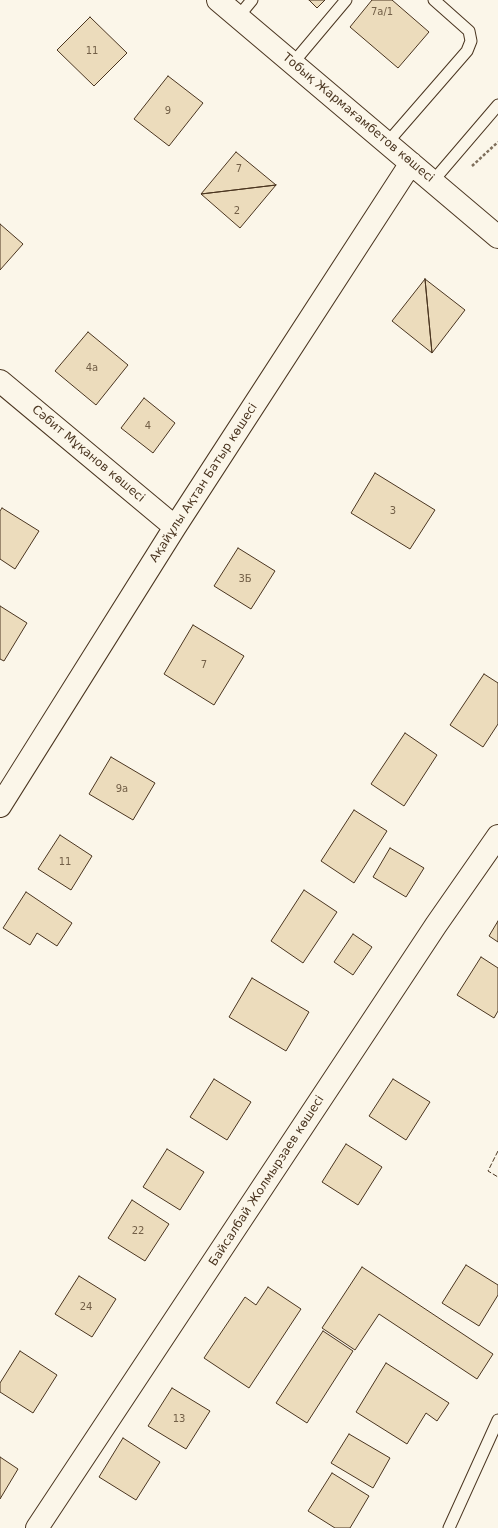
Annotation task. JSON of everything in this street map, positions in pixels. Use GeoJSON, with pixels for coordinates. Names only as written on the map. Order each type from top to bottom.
{"type":"FeatureCollection","features":[{"type":"Feature","properties":{"kind":"street","name":"Тобық Жармағамбетов көшесі"},"geometry":{"type":"LineString","coordinates":[[218,0],[498,236]]}},
{"type":"Feature","properties":{"kind":"street","name":"Ақайұлы Ақтан Батыр көшесі"},"geometry":{"type":"LineString","coordinates":[[0,806],[175,527],[411,163]]}},
{"type":"Feature","properties":{"kind":"street","name":"Сәбит Мұқанов көшесі"},"geometry":{"type":"LineString","coordinates":[[0,381],[175,527]]}},
{"type":"Feature","properties":{"kind":"street","name":"Байсалбай Жолмырзаев көшесі"},"geometry":{"type":"LineString","coordinates":[[37,1528],[432,931],[498,836]]}},
{"type":"Feature","properties":{"kind":"lane"},"geometry":{"type":"LineString","coordinates":[[238,17],[252,0]]}},
{"type":"Feature","properties":{"kind":"lane"},"geometry":{"type":"LineString","coordinates":[[293,63],[346,0]]}},
{"type":"Feature","properties":{"kind":"lane"},"geometry":{"type":"LineString","coordinates":[[387,143],[467,51],[471,41],[469,32],[434,0]]}},
{"type":"Feature","properties":{"kind":"lane"},"geometry":{"type":"LineString","coordinates":[[433,181],[498,105]]}},
{"type":"Feature","properties":{"kind":"lane"},"geometry":{"type":"LineString","coordinates":[[449,1528],[498,1420]]}},
{"type":"Feature","properties":{"kind":"building"},"geometry":{"type":"Polygon","coordinates":[[[309,0],[325,0],[317,8],[309,0]]]}},
{"type":"Feature","properties":{"kind":"building"},"geometry":{"type":"Polygon","coordinates":[[[372,0],[392,0],[429,32],[398,68],[350,27],[372,0]]]}},
{"type":"Feature","properties":{"kind":"building"},"geometry":{"type":"Polygon","coordinates":[[[90,17],[127,53],[94,86],[57,50],[90,17]]]}},
{"type":"Feature","properties":{"kind":"building"},"geometry":{"type":"Polygon","coordinates":[[[168,76],[203,103],[169,146],[134,119],[168,76]]]}},
{"type":"Feature","properties":{"kind":"building"},"geometry":{"type":"Polygon","coordinates":[[[236,152],[276,185],[201,194],[236,152]]]}},
{"type":"Feature","properties":{"kind":"building"},"geometry":{"type":"Polygon","coordinates":[[[276,185],[240,228],[201,194],[276,185]]]}},
{"type":"Feature","properties":{"kind":"building"},"geometry":{"type":"Polygon","coordinates":[[[0,224],[23,244],[0,270],[0,224]]]}},
{"type":"Feature","properties":{"kind":"building"},"geometry":{"type":"Polygon","coordinates":[[[425,279],[465,310],[432,353],[425,279]]]}},
{"type":"Feature","properties":{"kind":"building"},"geometry":{"type":"Polygon","coordinates":[[[425,279],[432,353],[392,321],[425,279]]]}},
{"type":"Feature","properties":{"kind":"building"},"geometry":{"type":"Polygon","coordinates":[[[88,332],[128,365],[96,405],[55,371],[88,332]]]}},
{"type":"Feature","properties":{"kind":"building"},"geometry":{"type":"Polygon","coordinates":[[[144,398],[175,423],[153,453],[121,428],[144,398]]]}},
{"type":"Feature","properties":{"kind":"building"},"geometry":{"type":"Polygon","coordinates":[[[375,473],[435,510],[410,549],[351,513],[375,473]]]}},
{"type":"Feature","properties":{"kind":"building"},"geometry":{"type":"Polygon","coordinates":[[[2,508],[39,531],[15,569],[0,559],[0,511],[2,508]]]}},
{"type":"Feature","properties":{"kind":"building"},"geometry":{"type":"Polygon","coordinates":[[[238,548],[275,571],[251,609],[214,586],[238,548]]]}},
{"type":"Feature","properties":{"kind":"building"},"geometry":{"type":"Polygon","coordinates":[[[0,606],[27,623],[4,661],[0,659],[0,606]]]}},
{"type":"Feature","properties":{"kind":"building"},"geometry":{"type":"Polygon","coordinates":[[[193,625],[244,656],[214,705],[164,674],[193,625]]]}},
{"type":"Feature","properties":{"kind":"building"},"geometry":{"type":"Polygon","coordinates":[[[484,674],[498,683],[498,724],[483,747],[450,725],[484,674]]]}},
{"type":"Feature","properties":{"kind":"building"},"geometry":{"type":"Polygon","coordinates":[[[405,733],[437,755],[404,806],[371,784],[405,733]]]}},
{"type":"Feature","properties":{"kind":"building"},"geometry":{"type":"Polygon","coordinates":[[[111,757],[155,783],[133,820],[89,794],[111,757]]]}},
{"type":"Feature","properties":{"kind":"building"},"geometry":{"type":"Polygon","coordinates":[[[354,810],[387,831],[354,883],[321,861],[354,810]]]}},
{"type":"Feature","properties":{"kind":"building"},"geometry":{"type":"Polygon","coordinates":[[[60,835],[92,856],[71,890],[38,869],[60,835]]]}},
{"type":"Feature","properties":{"kind":"building"},"geometry":{"type":"Polygon","coordinates":[[[390,848],[424,868],[406,897],[373,877],[390,848]]]}},
{"type":"Feature","properties":{"kind":"building"},"geometry":{"type":"Polygon","coordinates":[[[304,890],[337,912],[303,963],[271,941],[304,890]]]}},
{"type":"Feature","properties":{"kind":"building"},"geometry":{"type":"Polygon","coordinates":[[[26,892],[72,923],[57,946],[37,933],[30,945],[3,928],[26,892]]]}},
{"type":"Feature","properties":{"kind":"building"},"geometry":{"type":"Polygon","coordinates":[[[498,921],[498,942],[489,936],[498,921]]]}},
{"type":"Feature","properties":{"kind":"building"},"geometry":{"type":"Polygon","coordinates":[[[353,934],[372,947],[353,975],[334,962],[353,934]]]}},
{"type":"Feature","properties":{"kind":"building"},"geometry":{"type":"Polygon","coordinates":[[[481,957],[498,968],[498,1011],[494,1018],[457,995],[481,957]]]}},
{"type":"Feature","properties":{"kind":"building"},"geometry":{"type":"Polygon","coordinates":[[[252,978],[309,1012],[286,1051],[229,1017],[252,978]]]}},
{"type":"Feature","properties":{"kind":"building"},"geometry":{"type":"Polygon","coordinates":[[[214,1079],[251,1102],[227,1140],[190,1117],[214,1079]]]}},
{"type":"Feature","properties":{"kind":"building"},"geometry":{"type":"Polygon","coordinates":[[[393,1079],[430,1102],[406,1140],[369,1116],[393,1079]]]}},
{"type":"Feature","properties":{"kind":"building"},"geometry":{"type":"Polygon","coordinates":[[[346,1144],[382,1167],[358,1205],[322,1182],[346,1144]]]}},
{"type":"Feature","properties":{"kind":"building"},"geometry":{"type":"Polygon","coordinates":[[[167,1149],[204,1172],[180,1210],[143,1187],[167,1149]]]}},
{"type":"Feature","properties":{"kind":"building"},"geometry":{"type":"Polygon","coordinates":[[[132,1200],[169,1224],[145,1261],[108,1238],[132,1200]]]}},
{"type":"Feature","properties":{"kind":"building"},"geometry":{"type":"Polygon","coordinates":[[[466,1265],[498,1285],[498,1295],[479,1326],[442,1303],[466,1265]]]}},
{"type":"Feature","properties":{"kind":"building"},"geometry":{"type":"Polygon","coordinates":[[[362,1267],[493,1354],[477,1379],[379,1314],[355,1350],[322,1328],[362,1267]]]}},
{"type":"Feature","properties":{"kind":"building"},"geometry":{"type":"Polygon","coordinates":[[[79,1276],[116,1299],[92,1337],[55,1314],[79,1276]]]}},
{"type":"Feature","properties":{"kind":"building"},"geometry":{"type":"Polygon","coordinates":[[[268,1287],[301,1309],[249,1388],[204,1358],[245,1297],[256,1305],[268,1287]]]}},
{"type":"Feature","properties":{"kind":"building"},"geometry":{"type":"Polygon","coordinates":[[[323,1331],[353,1351],[307,1423],[276,1403],[323,1331]]]}},
{"type":"Feature","properties":{"kind":"building"},"geometry":{"type":"Polygon","coordinates":[[[20,1351],[57,1375],[33,1413],[0,1392],[0,1383],[20,1351]]]}},
{"type":"Feature","properties":{"kind":"building"},"geometry":{"type":"Polygon","coordinates":[[[386,1363],[449,1403],[437,1421],[426,1413],[407,1444],[356,1412],[386,1363]]]}},
{"type":"Feature","properties":{"kind":"building"},"geometry":{"type":"Polygon","coordinates":[[[172,1388],[210,1411],[186,1449],[148,1426],[172,1388]]]}},
{"type":"Feature","properties":{"kind":"building"},"geometry":{"type":"Polygon","coordinates":[[[349,1434],[390,1458],[373,1488],[331,1463],[349,1434]]]}},
{"type":"Feature","properties":{"kind":"building"},"geometry":{"type":"Polygon","coordinates":[[[123,1438],[160,1462],[136,1500],[99,1477],[123,1438]]]}},
{"type":"Feature","properties":{"kind":"building"},"geometry":{"type":"Polygon","coordinates":[[[0,1457],[18,1469],[0,1499],[0,1457]]]}},
{"type":"Feature","properties":{"kind":"building"},"geometry":{"type":"Polygon","coordinates":[[[332,1473],[369,1496],[350,1528],[335,1528],[308,1511],[332,1473]]]}},
{"type":"Feature","properties":{"kind":"fence"},"geometry":{"type":"LineString","coordinates":[[498,1151],[488,1171],[498,1177]]}}]}
